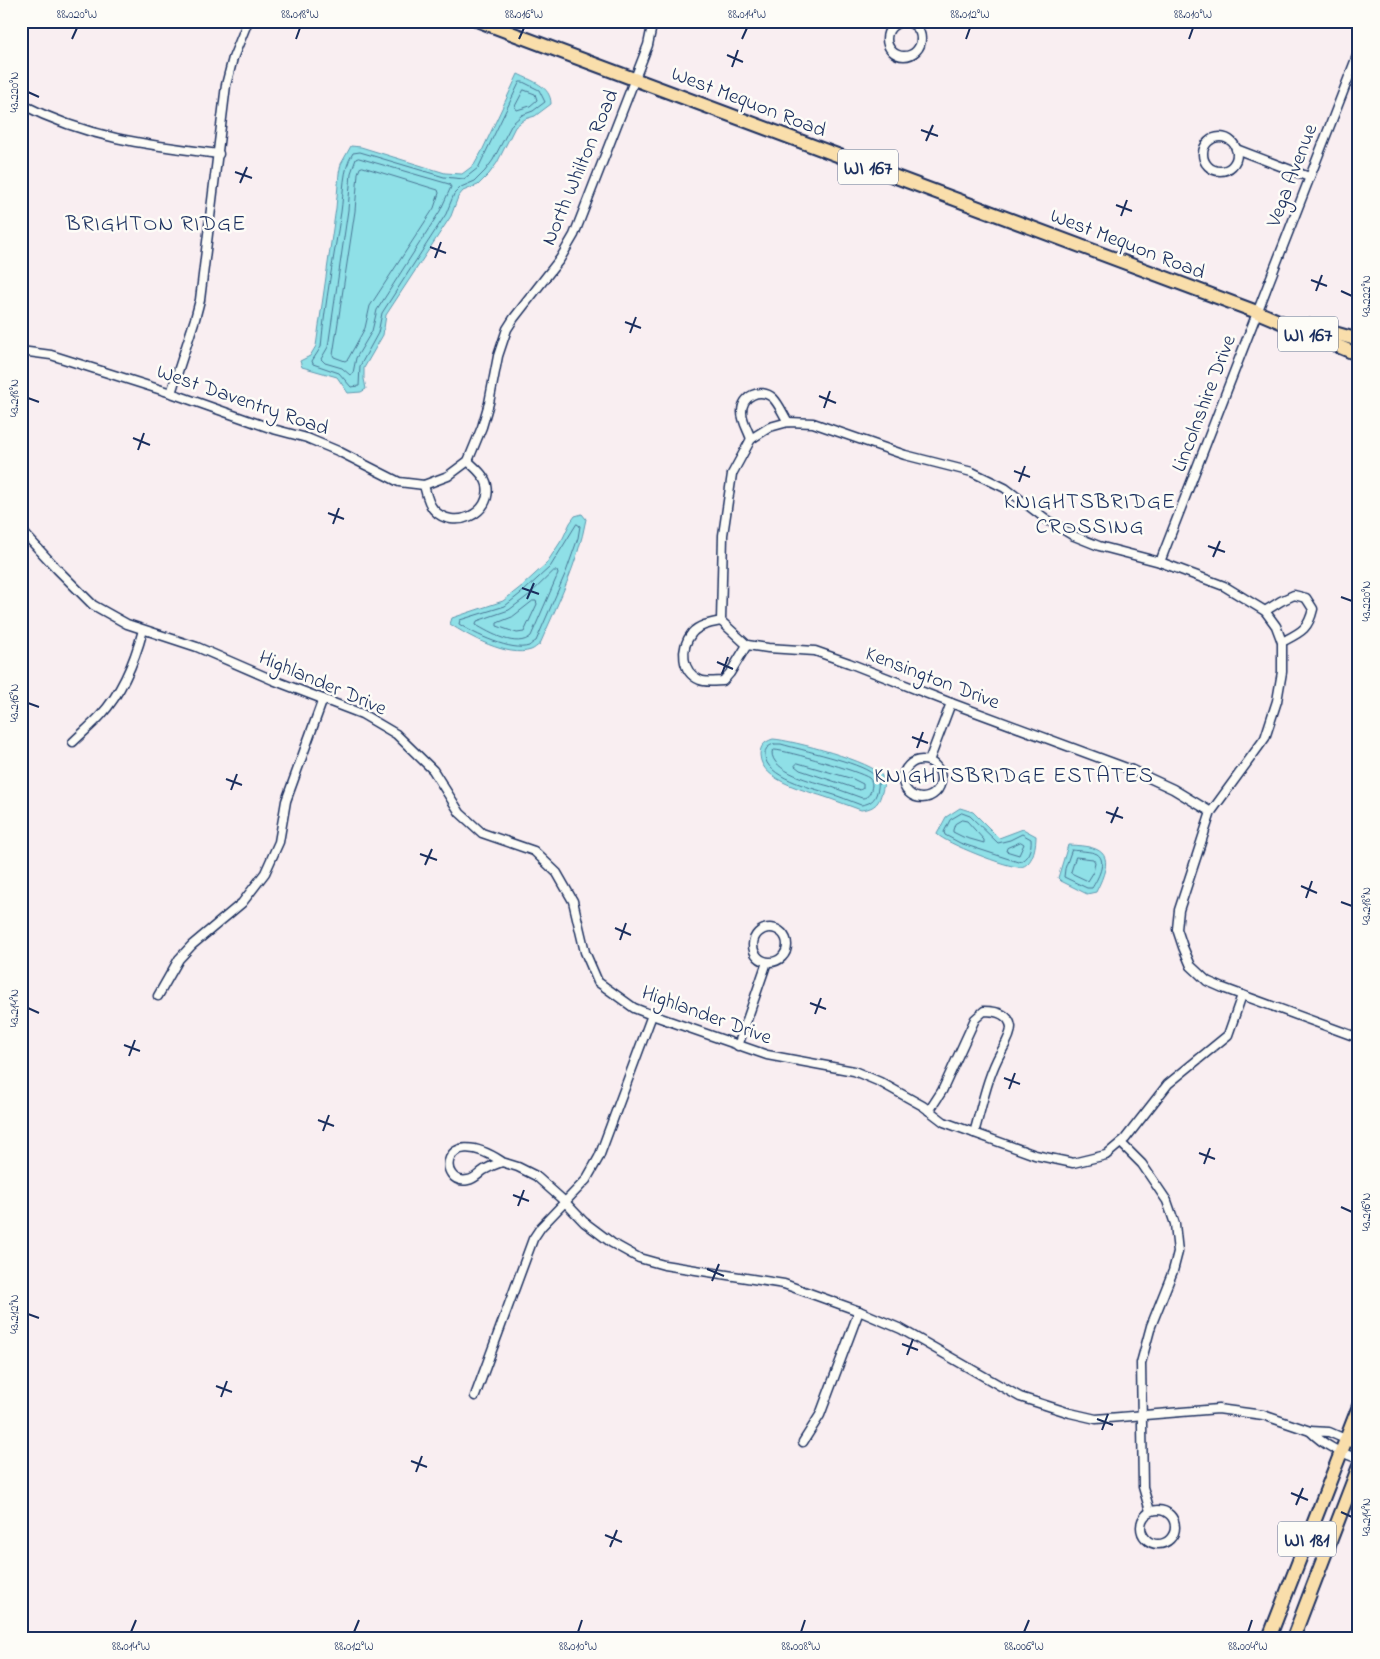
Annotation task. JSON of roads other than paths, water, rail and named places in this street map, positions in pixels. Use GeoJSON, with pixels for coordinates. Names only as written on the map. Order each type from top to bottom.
{"type":"FeatureCollection","features":[{"type":"Feature","properties":{"kind":"main road","name":"West Mequon Road"},"geometry":{"type":"LineString","coordinates":[[479,21],[1257,312],[1359,355]]}},
{"type":"Feature","properties":{"kind":"main road","name":"West Mequon Road"},"geometry":{"type":"LineString","coordinates":[[1257,312],[1359,340]]}},
{"type":"Feature","properties":{"kind":"main road","name":"WI 181"},"geometry":{"type":"LineString","coordinates":[[1269,1638],[1359,1406]]}},
{"type":"Feature","properties":{"kind":"main road","name":"WI 181"},"geometry":{"type":"LineString","coordinates":[[1293,1638],[1359,1466]]}},
{"type":"Feature","properties":{"kind":"street"},"geometry":{"type":"LineString","coordinates":[[171,393],[200,300],[226,86],[233,58],[248,21]]}},
{"type":"Feature","properties":{"kind":"street","name":"North Whilton Road"},"geometry":{"type":"LineString","coordinates":[[468,461],[482,427],[502,341],[514,318],[560,259],[574,235],[648,45],[652,21]]}},
{"type":"Feature","properties":{"kind":"street"},"geometry":{"type":"LineString","coordinates":[[900,22],[912,22],[921,37],[919,47],[911,55],[895,54],[888,45],[890,29],[900,22]]}},
{"type":"Feature","properties":{"kind":"street","name":"Vega Avenue"},"geometry":{"type":"LineString","coordinates":[[1257,312],[1359,51]]}},
{"type":"Feature","properties":{"kind":"street"},"geometry":{"type":"LineString","coordinates":[[21,104],[48,117],[106,137],[149,146],[219,154]]}},
{"type":"Feature","properties":{"kind":"street"},"geometry":{"type":"LineString","coordinates":[[1236,149],[1237,155],[1232,166],[1222,171],[1211,169],[1204,160],[1206,144],[1214,138],[1225,138],[1230,140],[1236,149],[1309,177]]}},
{"type":"Feature","properties":{"kind":"street","name":"Lincolnshire Drive"},"geometry":{"type":"LineString","coordinates":[[1160,562],[1257,312]]}},
{"type":"Feature","properties":{"kind":"street","name":"West Daventry Road"},"geometry":{"type":"LineString","coordinates":[[21,352],[51,355],[171,393],[273,429],[307,438],[338,451],[399,482],[424,485],[448,476],[468,461]]}},
{"type":"Feature","properties":{"kind":"street"},"geometry":{"type":"LineString","coordinates":[[751,438],[742,412],[746,399],[750,395],[762,393],[772,397],[788,422]]}},
{"type":"Feature","properties":{"kind":"street"},"geometry":{"type":"LineString","coordinates":[[721,621],[705,624],[693,632],[685,647],[684,661],[688,671],[700,680],[724,680],[747,645],[721,621],[723,535],[732,474],[751,438],[770,426],[788,422],[813,423],[905,456],[972,472],[1005,488],[1046,519],[1074,536],[1099,546],[1160,562],[1224,586],[1265,611],[1276,626],[1282,642],[1282,672],[1277,701],[1265,738],[1211,812],[1179,910],[1177,929],[1191,966],[1207,981],[1359,1038]]}},
{"type":"Feature","properties":{"kind":"street"},"geometry":{"type":"LineString","coordinates":[[424,485],[428,501],[434,510],[446,518],[460,520],[474,514],[484,504],[487,484],[478,470],[468,461]]}},
{"type":"Feature","properties":{"kind":"street","name":"Highlander Drive"},"geometry":{"type":"LineString","coordinates":[[21,530],[94,605],[127,624],[197,647],[273,680],[362,714],[396,734],[433,770],[460,813],[482,833],[534,851],[557,873],[573,901],[585,952],[598,982],[634,1008],[652,1015],[767,1056],[854,1071],[880,1082],[944,1122],[1035,1155],[1073,1163],[1106,1155],[1125,1139],[1168,1084],[1228,1035],[1242,995]]}},
{"type":"Feature","properties":{"kind":"street"},"geometry":{"type":"LineString","coordinates":[[1265,611],[1294,595],[1306,598],[1313,609],[1309,623],[1298,633],[1282,642]]}},
{"type":"Feature","properties":{"kind":"street"},"geometry":{"type":"LineString","coordinates":[[73,742],[101,715],[116,695],[137,651],[143,630]]}},
{"type":"Feature","properties":{"kind":"street","name":"Kensington Drive"},"geometry":{"type":"LineString","coordinates":[[747,645],[815,651],[951,704],[1132,770],[1172,789],[1211,812]]}},
{"type":"Feature","properties":{"kind":"street"},"geometry":{"type":"LineString","coordinates":[[158,996],[179,959],[192,945],[242,903],[265,873],[279,842],[286,801],[323,700]]}},
{"type":"Feature","properties":{"kind":"street"},"geometry":{"type":"LineString","coordinates":[[928,761],[951,704]]}},
{"type":"Feature","properties":{"kind":"street"},"geometry":{"type":"LineString","coordinates":[[916,761],[928,761],[934,764],[941,774],[940,786],[937,792],[926,798],[914,796],[905,787],[903,781],[906,769],[916,761]]}},
{"type":"Feature","properties":{"kind":"street"},"geometry":{"type":"LineString","coordinates":[[772,929],[782,934],[786,943],[786,949],[781,958],[767,962],[757,956],[754,951],[754,940],[761,931],[772,929]]}},
{"type":"Feature","properties":{"kind":"street"},"geometry":{"type":"LineString","coordinates":[[738,1046],[767,962]]}},
{"type":"Feature","properties":{"kind":"street"},"geometry":{"type":"LineString","coordinates":[[929,1111],[942,1091],[975,1019],[984,1011],[997,1011],[1008,1019],[1011,1027],[1008,1039],[992,1069],[974,1133]]}},
{"type":"Feature","properties":{"kind":"street"},"geometry":{"type":"LineString","coordinates":[[475,1396],[533,1239],[540,1227],[586,1180],[600,1157],[652,1015]]}},
{"type":"Feature","properties":{"kind":"street"},"geometry":{"type":"LineString","coordinates":[[1120,1143],[1142,1164],[1167,1202],[1175,1224],[1178,1252],[1173,1271],[1150,1326],[1141,1363],[1143,1487],[1150,1511]]}},
{"type":"Feature","properties":{"kind":"street"},"geometry":{"type":"LineString","coordinates":[[502,1162],[486,1169],[475,1178],[466,1181],[454,1178],[448,1165],[453,1153],[462,1148],[482,1151],[502,1162],[536,1176],[591,1227],[612,1243],[639,1258],[664,1265],[784,1284],[859,1311],[901,1329],[1020,1397],[1096,1419],[1218,1409],[1263,1416],[1310,1431],[1328,1432],[1359,1445]]}},
{"type":"Feature","properties":{"kind":"street"},"geometry":{"type":"LineString","coordinates":[[803,1442],[820,1415],[859,1311]]}},
{"type":"Feature","properties":{"kind":"street"},"geometry":{"type":"LineString","coordinates":[[1310,1431],[1322,1442],[1341,1453],[1359,1459]]}},
{"type":"Feature","properties":{"kind":"street"},"geometry":{"type":"LineString","coordinates":[[1162,1510],[1168,1513],[1175,1522],[1174,1533],[1167,1542],[1156,1545],[1146,1540],[1142,1535],[1140,1530],[1142,1519],[1150,1511],[1162,1510]]}},
{"type":"Feature","properties":{"kind":"water"},"geometry":{"type":"Polygon","coordinates":[[[518,74],[544,88],[548,93],[551,104],[515,127],[497,163],[489,174],[478,185],[463,191],[458,197],[451,216],[386,315],[383,335],[364,368],[366,389],[361,392],[348,393],[337,377],[302,367],[300,361],[310,356],[316,346],[336,208],[339,173],[341,164],[351,146],[361,147],[445,173],[462,174],[474,165],[482,151],[518,74]]]}},
{"type":"Feature","properties":{"kind":"water"},"geometry":{"type":"Polygon","coordinates":[[[582,514],[586,519],[578,551],[567,583],[540,644],[531,650],[522,652],[511,651],[477,640],[450,624],[452,618],[503,601],[522,586],[546,564],[575,516],[582,514]]]}},
{"type":"Feature","properties":{"kind":"water"},"geometry":{"type":"Polygon","coordinates":[[[773,739],[797,743],[849,758],[876,770],[882,776],[883,781],[880,799],[871,808],[861,810],[777,779],[762,764],[760,755],[763,745],[773,739]]]}},
{"type":"Feature","properties":{"kind":"water"},"geometry":{"type":"Polygon","coordinates":[[[960,808],[973,812],[999,838],[1023,829],[1036,836],[1034,850],[1028,863],[1020,867],[1003,864],[964,849],[937,834],[946,817],[960,808]]]}},
{"type":"Feature","properties":{"kind":"water"},"geometry":{"type":"Polygon","coordinates":[[[1068,845],[1092,848],[1104,855],[1106,862],[1105,870],[1096,892],[1087,894],[1058,878],[1068,845]]]}},
{"type":"Feature","properties":{"kind":"district","name":"BRIGHTON RIDGE"},"geometry":{"type":"Point","coordinates":[156,222]}},
{"type":"Feature","properties":{"kind":"district","name":"KNIGHTSBRIDGE CROSSING"},"geometry":{"type":"Point","coordinates":[1090,512]}},
{"type":"Feature","properties":{"kind":"district","name":"KNIGHTSBRIDGE ESTATES"},"geometry":{"type":"Point","coordinates":[1014,774]}}]}
